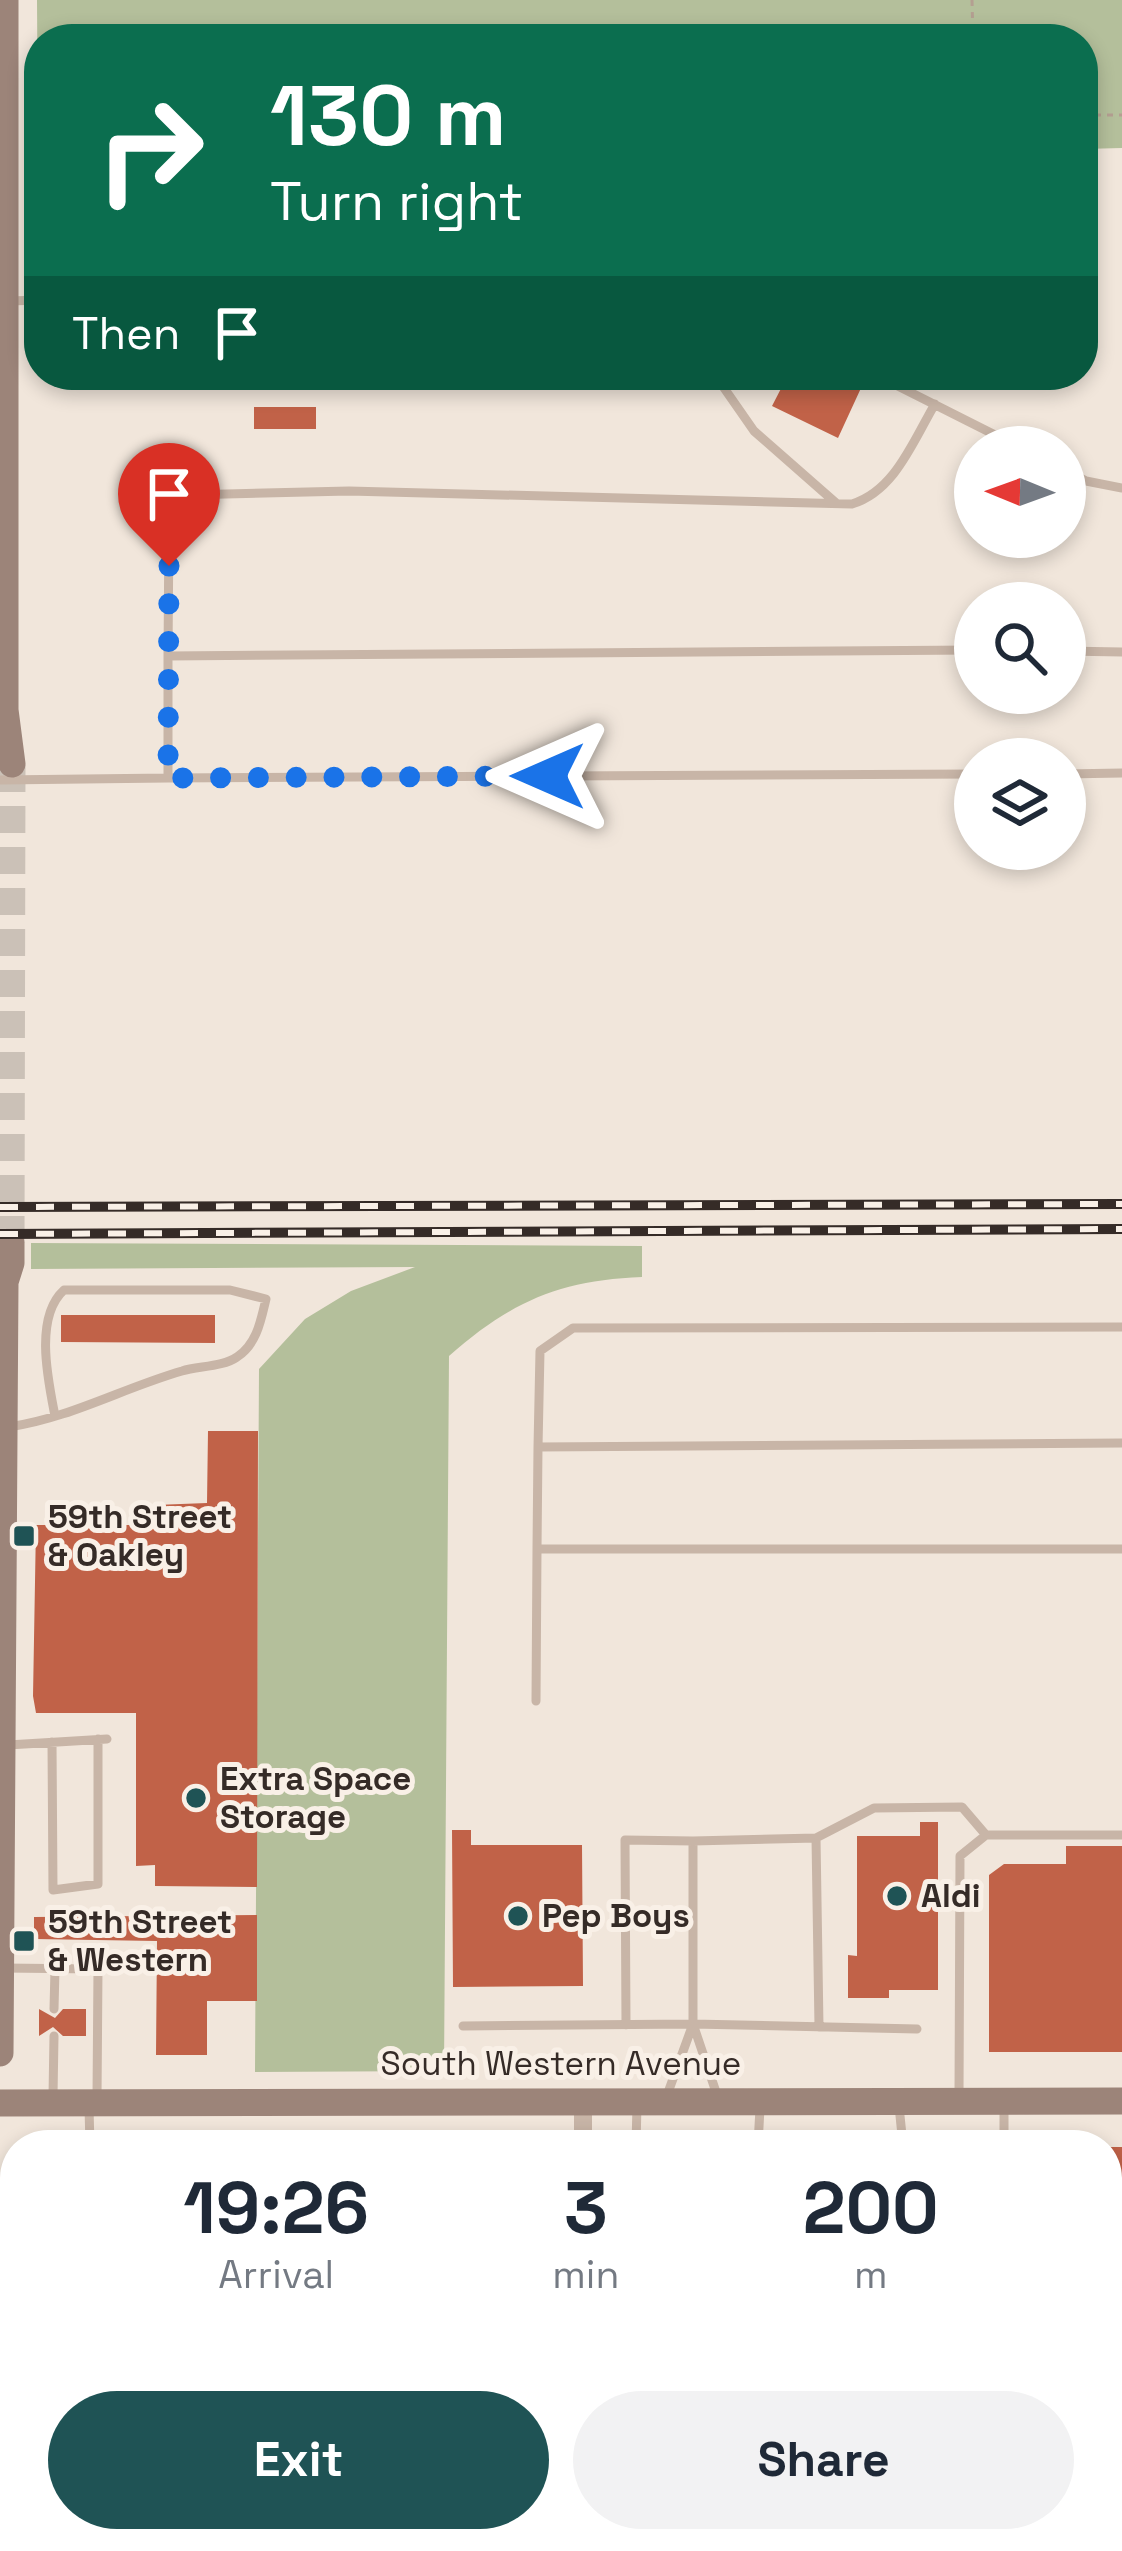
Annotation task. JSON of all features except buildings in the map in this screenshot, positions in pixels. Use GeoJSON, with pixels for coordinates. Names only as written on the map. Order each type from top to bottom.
{"type":"FeatureCollection","features":[{"type":"Feature","properties":{"kind":"street"},"geometry":{"type":"LineString","coordinates":[[4,3],[6,772]]}},
{"type":"Feature","properties":{"kind":"street"},"geometry":{"type":"LineString","coordinates":[[0,2053],[2,1277],[11,1263],[11,1243]]}},
{"type":"Feature","properties":{"kind":"street"},"geometry":{"type":"LineString","coordinates":[[583,2100],[583,2130]]}},
{"type":"Feature","properties":{"kind":"street","name":"South Western Avenue"},"geometry":{"type":"LineString","coordinates":[[0,2103],[1122,2101]]}},
{"type":"Feature","properties":{"kind":"lane"},"geometry":{"type":"LineString","coordinates":[[725,390],[754,431],[836,503]]}},
{"type":"Feature","properties":{"kind":"lane"},"geometry":{"type":"LineString","coordinates":[[906,390],[978,426]]}},
{"type":"Feature","properties":{"kind":"lane"},"geometry":{"type":"LineString","coordinates":[[168,778],[169,520],[173,506],[186,495],[350,491],[851,504],[874,497],[889,481],[935,404]]}},
{"type":"Feature","properties":{"kind":"lane"},"geometry":{"type":"LineString","coordinates":[[1086,481],[1122,488]]}},
{"type":"Feature","properties":{"kind":"lane"},"geometry":{"type":"LineString","coordinates":[[167,656],[954,650]]}},
{"type":"Feature","properties":{"kind":"lane"},"geometry":{"type":"LineString","coordinates":[[1086,651],[1122,652]]}},
{"type":"Feature","properties":{"kind":"lane"},"geometry":{"type":"LineString","coordinates":[[6,772],[168,778],[954,774]]}},
{"type":"Feature","properties":{"kind":"lane"},"geometry":{"type":"LineString","coordinates":[[1086,774],[1122,773]]}},
{"type":"Feature","properties":{"kind":"lane"},"geometry":{"type":"LineString","coordinates":[[2,1427],[55,1416],[180,1371],[237,1358],[259,1331],[266,1299],[230,1290],[64,1290],[52,1300],[47,1330],[48,1381],[55,1416]]}},
{"type":"Feature","properties":{"kind":"lane"},"geometry":{"type":"LineString","coordinates":[[536,1701],[540,1351],[573,1328],[1122,1327]]}},
{"type":"Feature","properties":{"kind":"lane"},"geometry":{"type":"LineString","coordinates":[[538,1447],[1122,1443]]}},
{"type":"Feature","properties":{"kind":"lane"},"geometry":{"type":"LineString","coordinates":[[537,1550],[1122,1549]]}},
{"type":"Feature","properties":{"kind":"lane"},"geometry":{"type":"LineString","coordinates":[[2,1756],[52,1742],[103,1739],[98,1884],[53,1890],[52,1742]]}},
{"type":"Feature","properties":{"kind":"lane"},"geometry":{"type":"LineString","coordinates":[[626,2025],[626,1840],[816,1838],[874,1808],[962,1807],[986,1835]]}},
{"type":"Feature","properties":{"kind":"lane"},"geometry":{"type":"LineString","coordinates":[[959,2101],[960,1856],[986,1835],[1122,1835]]}},
{"type":"Feature","properties":{"kind":"lane"},"geometry":{"type":"LineString","coordinates":[[816,1838],[819,2026]]}},
{"type":"Feature","properties":{"kind":"lane"},"geometry":{"type":"LineString","coordinates":[[693,1841],[693,2024],[718,2100]]}},
{"type":"Feature","properties":{"kind":"lane"},"geometry":{"type":"LineString","coordinates":[[2,1968],[98,1970],[91,2130]]}},
{"type":"Feature","properties":{"kind":"lane"},"geometry":{"type":"LineString","coordinates":[[54,2008],[55,1969]]}},
{"type":"Feature","properties":{"kind":"lane"},"geometry":{"type":"LineString","coordinates":[[641,2130],[651,2100],[693,2024]]}},
{"type":"Feature","properties":{"kind":"lane"},"geometry":{"type":"LineString","coordinates":[[463,2026],[917,2029]]}},
{"type":"Feature","properties":{"kind":"lane"},"geometry":{"type":"LineString","coordinates":[[53,2102],[54,2036]]}},
{"type":"Feature","properties":{"kind":"lane"},"geometry":{"type":"LineString","coordinates":[[759,2130],[760,2100]]}},
{"type":"Feature","properties":{"kind":"lane"},"geometry":{"type":"LineString","coordinates":[[899,2100],[902,2130]]}},
{"type":"Feature","properties":{"kind":"lane"},"geometry":{"type":"LineString","coordinates":[[1004,2101],[1004,2130]]}},
{"type":"Feature","properties":{"kind":"green space"},"geometry":{"type":"Polygon","coordinates":[[[37,0],[1122,0],[1122,148],[1098,149],[1098,24],[37,24],[37,0]]]}},
{"type":"Feature","properties":{"kind":"green space"},"geometry":{"type":"Polygon","coordinates":[[[31,1243],[642,1246],[642,1277],[586,1283],[538,1297],[493,1321],[449,1356],[444,2071],[255,2072],[259,1369],[305,1319],[351,1291],[415,1267],[31,1269],[31,1243]]]}},
{"type":"Feature","properties":{"kind":"tunnel"},"geometry":{"type":"LineString","coordinates":[[11,1243],[12,764]]}},
{"type":"Feature","properties":{"kind":"railway"},"geometry":{"type":"LineString","coordinates":[[0,1207],[1122,1204]]}},
{"type":"Feature","properties":{"kind":"railway"},"geometry":{"type":"LineString","coordinates":[[0,1234],[1122,1229]]}},
{"type":"Feature","properties":{"kind":"place","name":"59th Street & Oakley"},"geometry":{"type":"Point","coordinates":[24,1536]}},
{"type":"Feature","properties":{"kind":"place","name":"Extra Space Storage"},"geometry":{"type":"Point","coordinates":[196,1798]}},
{"type":"Feature","properties":{"kind":"place","name":"Aldi"},"geometry":{"type":"Point","coordinates":[897,1896]}},
{"type":"Feature","properties":{"kind":"place","name":"Pep Boys"},"geometry":{"type":"Point","coordinates":[518,1916]}},
{"type":"Feature","properties":{"kind":"place","name":"59th Street & Western"},"geometry":{"type":"Point","coordinates":[24,1941]}},
{"type":"Feature","properties":{"kind":"route"},"geometry":{"type":"LineString","coordinates":[[169,566],[168,778],[548,776]]}}]}
